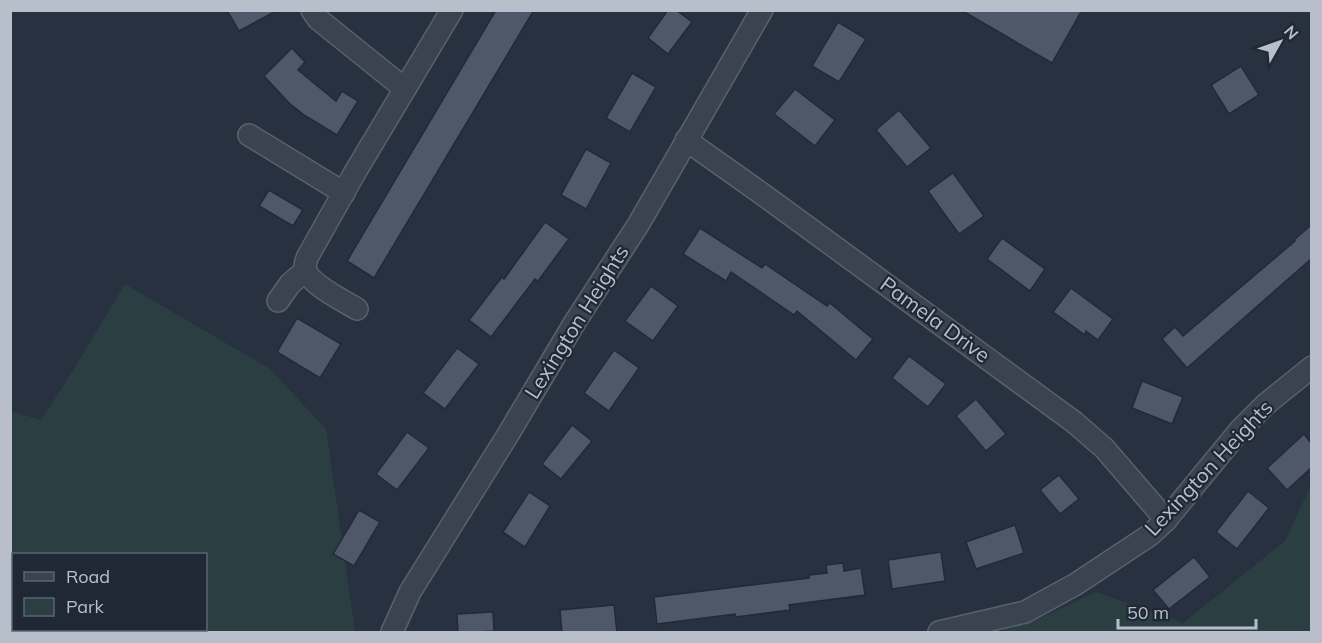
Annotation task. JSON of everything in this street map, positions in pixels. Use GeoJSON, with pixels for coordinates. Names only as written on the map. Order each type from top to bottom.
{"type":"FeatureCollection","features":[{"type":"Feature","properties":{"kind":"street"},"geometry":{"type":"LineString","coordinates":[[312,10],[318,19],[405,89]]}},
{"type":"Feature","properties":{"kind":"street"},"geometry":{"type":"LineString","coordinates":[[357,309],[316,283],[308,275],[304,265],[344,192],[452,10]]}},
{"type":"Feature","properties":{"kind":"street","name":"Lexington Heights"},"geometry":{"type":"LineString","coordinates":[[392,633],[410,592],[575,322],[638,225],[762,10]]}},
{"type":"Feature","properties":{"kind":"street"},"geometry":{"type":"LineString","coordinates":[[249,135],[344,192]]}},
{"type":"Feature","properties":{"kind":"street","name":"Pamela Drive"},"geometry":{"type":"LineString","coordinates":[[686,140],[1074,422],[1104,448],[1166,520]]}},
{"type":"Feature","properties":{"kind":"street"},"geometry":{"type":"LineString","coordinates":[[278,302],[290,284],[306,270]]}},
{"type":"Feature","properties":{"kind":"street","name":"Lexington Heights"},"geometry":{"type":"LineString","coordinates":[[939,633],[1025,612],[1076,584],[1150,535],[1166,520],[1240,430],[1266,404],[1311,367]]}},
{"type":"Feature","properties":{"kind":"green space"},"geometry":{"type":"Polygon","coordinates":[[[125,284],[270,369],[326,429],[355,632],[11,632],[10,411],[41,420],[125,284]]]}},
{"type":"Feature","properties":{"kind":"green space"},"geometry":{"type":"Polygon","coordinates":[[[1311,485],[1311,632],[996,632],[1032,622],[1096,592],[1183,623],[1285,541],[1311,485]]]}},
{"type":"Feature","properties":{"kind":"building"},"geometry":{"type":"Polygon","coordinates":[[[227,10],[278,10],[239,31],[227,10]]]}},
{"type":"Feature","properties":{"kind":"building"},"geometry":{"type":"Polygon","coordinates":[[[496,10],[534,10],[374,278],[347,261],[496,10]]]}},
{"type":"Feature","properties":{"kind":"building"},"geometry":{"type":"Polygon","coordinates":[[[668,10],[676,10],[692,22],[668,54],[648,38],[668,10]]]}},
{"type":"Feature","properties":{"kind":"building"},"geometry":{"type":"Polygon","coordinates":[[[961,10],[1082,10],[1052,63],[961,10]]]}},
{"type":"Feature","properties":{"kind":"building"},"geometry":{"type":"Polygon","coordinates":[[[838,22],[866,39],[839,82],[812,66],[838,22]]]}},
{"type":"Feature","properties":{"kind":"building"},"geometry":{"type":"Polygon","coordinates":[[[292,48],[305,62],[298,70],[336,101],[342,91],[358,101],[337,135],[289,103],[264,76],[292,48]]]}},
{"type":"Feature","properties":{"kind":"building"},"geometry":{"type":"Polygon","coordinates":[[[1241,66],[1259,95],[1229,114],[1211,85],[1241,66]]]}},
{"type":"Feature","properties":{"kind":"building"},"geometry":{"type":"Polygon","coordinates":[[[632,73],[656,87],[630,132],[606,118],[632,73]]]}},
{"type":"Feature","properties":{"kind":"building"},"geometry":{"type":"Polygon","coordinates":[[[795,89],[835,120],[815,146],[774,114],[795,89]]]}},
{"type":"Feature","properties":{"kind":"building"},"geometry":{"type":"Polygon","coordinates":[[[899,110],[931,148],[907,167],[876,130],[899,110]]]}},
{"type":"Feature","properties":{"kind":"building"},"geometry":{"type":"Polygon","coordinates":[[[586,149],[611,163],[586,209],[561,195],[586,149]]]}},
{"type":"Feature","properties":{"kind":"building"},"geometry":{"type":"Polygon","coordinates":[[[953,173],[984,216],[959,234],[928,191],[953,173]]]}},
{"type":"Feature","properties":{"kind":"building"},"geometry":{"type":"Polygon","coordinates":[[[269,190],[303,210],[293,226],[259,206],[269,190]]]}},
{"type":"Feature","properties":{"kind":"building"},"geometry":{"type":"Polygon","coordinates":[[[545,222],[569,239],[538,281],[535,279],[491,337],[469,320],[502,277],[504,279],[545,222]]]}},
{"type":"Feature","properties":{"kind":"building"},"geometry":{"type":"Polygon","coordinates":[[[1311,225],[1311,259],[1187,368],[1162,339],[1175,327],[1183,336],[1311,225]]]}},
{"type":"Feature","properties":{"kind":"building"},"geometry":{"type":"Polygon","coordinates":[[[700,228],[762,268],[765,264],[827,306],[830,303],[873,339],[856,360],[797,311],[794,315],[731,272],[726,281],[683,254],[700,228]]]}},
{"type":"Feature","properties":{"kind":"building"},"geometry":{"type":"Polygon","coordinates":[[[1002,238],[1045,269],[1030,291],[987,259],[1002,238]]]}},
{"type":"Feature","properties":{"kind":"building"},"geometry":{"type":"Polygon","coordinates":[[[651,286],[678,306],[653,341],[625,321],[651,286]]]}},
{"type":"Feature","properties":{"kind":"building"},"geometry":{"type":"Polygon","coordinates":[[[1071,288],[1113,319],[1098,340],[1086,331],[1085,335],[1053,312],[1071,288]]]}},
{"type":"Feature","properties":{"kind":"building"},"geometry":{"type":"Polygon","coordinates":[[[297,318],[341,344],[320,378],[277,352],[297,318]]]}},
{"type":"Feature","properties":{"kind":"building"},"geometry":{"type":"Polygon","coordinates":[[[457,348],[479,364],[445,409],[423,393],[457,348]]]}},
{"type":"Feature","properties":{"kind":"building"},"geometry":{"type":"Polygon","coordinates":[[[614,350],[639,368],[609,411],[584,393],[614,350]]]}},
{"type":"Feature","properties":{"kind":"building"},"geometry":{"type":"Polygon","coordinates":[[[909,356],[946,384],[928,407],[892,378],[909,356]]]}},
{"type":"Feature","properties":{"kind":"building"},"geometry":{"type":"Polygon","coordinates":[[[1142,381],[1183,397],[1172,424],[1132,408],[1142,381]]]}},
{"type":"Feature","properties":{"kind":"building"},"geometry":{"type":"Polygon","coordinates":[[[976,399],[1006,434],[986,451],[956,416],[976,399]]]}},
{"type":"Feature","properties":{"kind":"building"},"geometry":{"type":"Polygon","coordinates":[[[572,425],[592,441],[561,479],[542,464],[572,425]]]}},
{"type":"Feature","properties":{"kind":"building"},"geometry":{"type":"Polygon","coordinates":[[[407,432],[429,448],[397,490],[376,474],[407,432]]]}},
{"type":"Feature","properties":{"kind":"building"},"geometry":{"type":"Polygon","coordinates":[[[1304,434],[1311,443],[1311,468],[1287,490],[1267,468],[1304,434]]]}},
{"type":"Feature","properties":{"kind":"building"},"geometry":{"type":"Polygon","coordinates":[[[1059,475],[1079,499],[1060,514],[1040,490],[1059,475]]]}},
{"type":"Feature","properties":{"kind":"building"},"geometry":{"type":"Polygon","coordinates":[[[1248,491],[1269,508],[1237,549],[1216,532],[1248,491]]]}},
{"type":"Feature","properties":{"kind":"building"},"geometry":{"type":"Polygon","coordinates":[[[529,492],[550,506],[525,547],[503,532],[529,492]]]}},
{"type":"Feature","properties":{"kind":"building"},"geometry":{"type":"Polygon","coordinates":[[[359,510],[380,522],[354,566],[333,554],[359,510]]]}},
{"type":"Feature","properties":{"kind":"building"},"geometry":{"type":"Polygon","coordinates":[[[1015,525],[1024,553],[976,569],[966,542],[1015,525]]]}},
{"type":"Feature","properties":{"kind":"building"},"geometry":{"type":"Polygon","coordinates":[[[941,552],[945,581],[892,589],[888,560],[941,552]]]}},
{"type":"Feature","properties":{"kind":"building"},"geometry":{"type":"Polygon","coordinates":[[[1194,557],[1210,577],[1169,609],[1153,590],[1194,557]]]}},
{"type":"Feature","properties":{"kind":"building"},"geometry":{"type":"Polygon","coordinates":[[[843,563],[844,571],[861,568],[865,595],[789,605],[790,610],[657,624],[654,597],[809,578],[809,575],[827,573],[826,565],[843,563]]]}},
{"type":"Feature","properties":{"kind":"building"},"geometry":{"type":"Polygon","coordinates":[[[614,605],[617,633],[562,633],[560,610],[614,605]]]}},
{"type":"Feature","properties":{"kind":"building"},"geometry":{"type":"Polygon","coordinates":[[[493,612],[494,631],[458,633],[457,614],[493,612]]]}}]}
